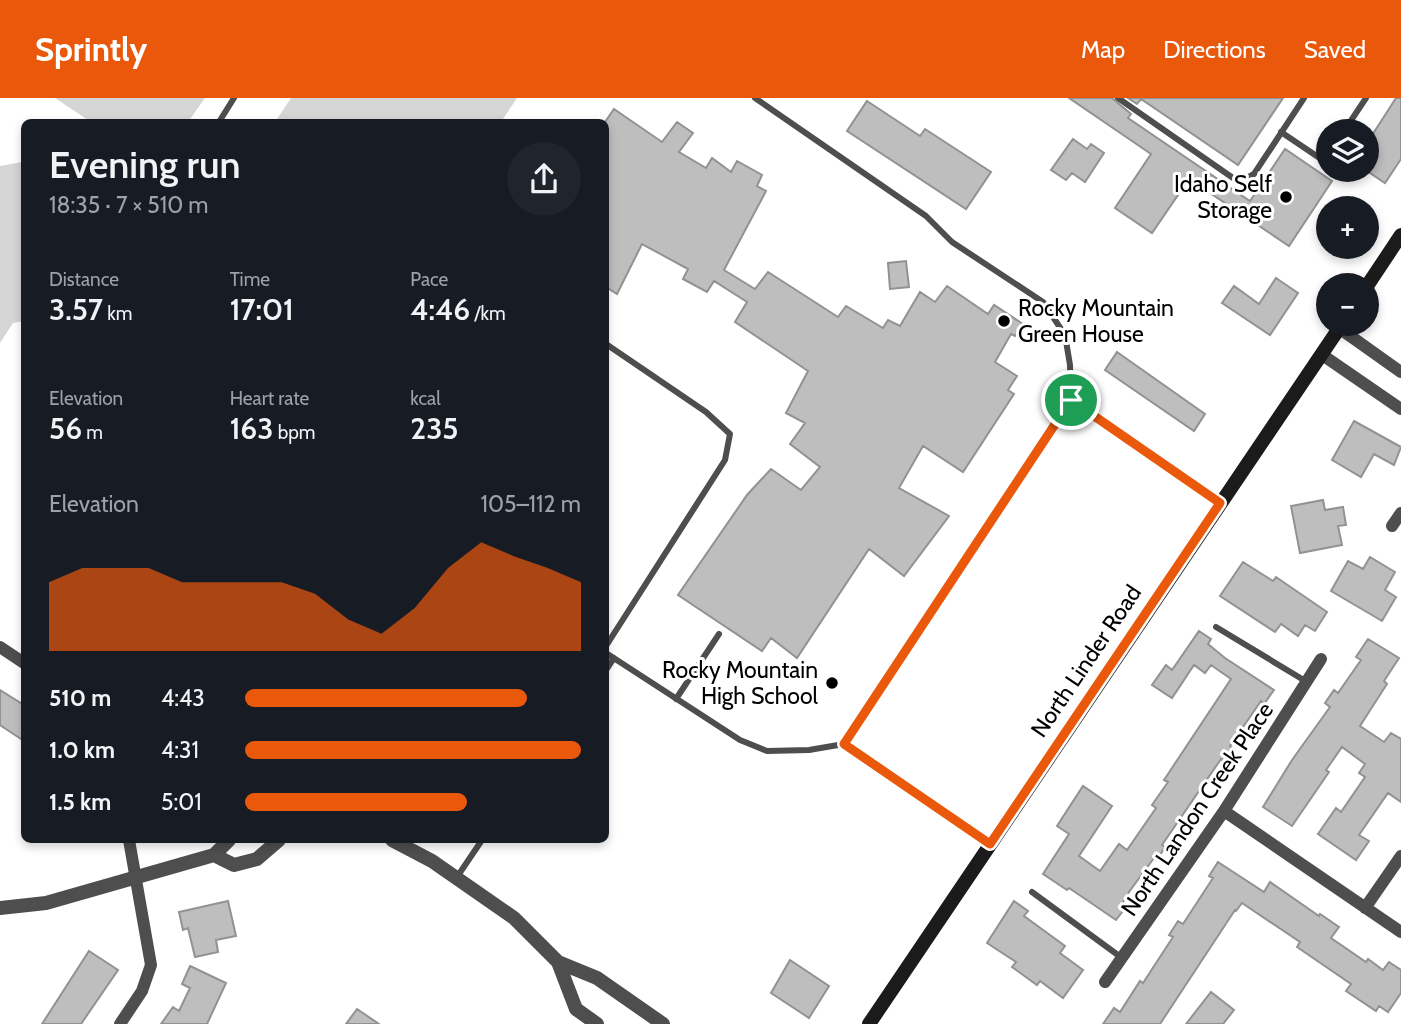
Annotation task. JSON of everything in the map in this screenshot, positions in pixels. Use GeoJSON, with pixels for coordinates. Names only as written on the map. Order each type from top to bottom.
{"type":"FeatureCollection","features":[{"type":"Feature","properties":{"kind":"main road"},"geometry":{"type":"LineString","coordinates":[[1376,273],[1401,235]]}},
{"type":"Feature","properties":{"kind":"main road","name":"North Linder Road"},"geometry":{"type":"LineString","coordinates":[[869,1024],[1333,336]]}},
{"type":"Feature","properties":{"kind":"street"},"geometry":{"type":"LineString","coordinates":[[1353,336],[1401,372]]}},
{"type":"Feature","properties":{"kind":"street"},"geometry":{"type":"LineString","coordinates":[[1321,354],[1401,409]]}},
{"type":"Feature","properties":{"kind":"street"},"geometry":{"type":"LineString","coordinates":[[1392,526],[1401,513]]}},
{"type":"Feature","properties":{"kind":"street"},"geometry":{"type":"LineString","coordinates":[[0,647],[21,661]]}},
{"type":"Feature","properties":{"kind":"street","name":"North Landon Creek Place"},"geometry":{"type":"LineString","coordinates":[[1105,982],[1224,811],[1321,659]]}},
{"type":"Feature","properties":{"kind":"street"},"geometry":{"type":"LineString","coordinates":[[1224,811],[1401,932]]}},
{"type":"Feature","properties":{"kind":"street"},"geometry":{"type":"LineString","coordinates":[[120,1024],[142,991],[151,965],[130,843]]}},
{"type":"Feature","properties":{"kind":"street"},"geometry":{"type":"LineString","coordinates":[[0,908],[46,903],[136,878],[214,855],[226,843]]}},
{"type":"Feature","properties":{"kind":"street"},"geometry":{"type":"LineString","coordinates":[[214,855],[234,865],[257,859],[276,843]]}},
{"type":"Feature","properties":{"kind":"street"},"geometry":{"type":"LineString","coordinates":[[400,843],[457,877],[514,918],[558,962],[597,978],[663,1024]]}},
{"type":"Feature","properties":{"kind":"street"},"geometry":{"type":"LineString","coordinates":[[1365,908],[1401,856]]}},
{"type":"Feature","properties":{"kind":"street"},"geometry":{"type":"LineString","coordinates":[[558,962],[576,1009],[597,1024]]}},
{"type":"Feature","properties":{"kind":"lane"},"geometry":{"type":"LineString","coordinates":[[221,119],[234,98]]}},
{"type":"Feature","properties":{"kind":"lane"},"geometry":{"type":"LineString","coordinates":[[755,98],[926,216],[952,243],[1043,302],[1065,335],[1070,365],[1071,400],[844,744]]}},
{"type":"Feature","properties":{"kind":"lane"},"geometry":{"type":"LineString","coordinates":[[1118,98],[1238,180],[1250,178],[1254,174],[1304,98]]}},
{"type":"Feature","properties":{"kind":"lane"},"geometry":{"type":"LineString","coordinates":[[1352,119],[1366,98]]}},
{"type":"Feature","properties":{"kind":"lane"},"geometry":{"type":"LineString","coordinates":[[1281,132],[1316,156]]}},
{"type":"Feature","properties":{"kind":"lane"},"geometry":{"type":"LineString","coordinates":[[609,346],[706,412],[730,434],[725,460],[609,641]]}},
{"type":"Feature","properties":{"kind":"lane"},"geometry":{"type":"LineString","coordinates":[[1071,400],[1220,503]]}},
{"type":"Feature","properties":{"kind":"lane"},"geometry":{"type":"LineString","coordinates":[[1216,627],[1307,682]]}},
{"type":"Feature","properties":{"kind":"lane"},"geometry":{"type":"LineString","coordinates":[[676,699],[719,634]]}},
{"type":"Feature","properties":{"kind":"lane"},"geometry":{"type":"LineString","coordinates":[[609,655],[740,740],[767,751],[808,750],[844,744],[990,844]]}},
{"type":"Feature","properties":{"kind":"lane"},"geometry":{"type":"LineString","coordinates":[[609,666],[614,658]]}},
{"type":"Feature","properties":{"kind":"lane"},"geometry":{"type":"LineString","coordinates":[[457,877],[480,843]]}},
{"type":"Feature","properties":{"kind":"lane"},"geometry":{"type":"LineString","coordinates":[[1032,892],[1122,958]]}},
{"type":"Feature","properties":{"kind":"shaded area"},"geometry":{"type":"Polygon","coordinates":[[[55,98],[205,98],[190,119],[86,119],[55,98]]]}},
{"type":"Feature","properties":{"kind":"shaded area"},"geometry":{"type":"Polygon","coordinates":[[[291,98],[517,98],[503,119],[277,119],[291,98]]]}},
{"type":"Feature","properties":{"kind":"shaded area"},"geometry":{"type":"Polygon","coordinates":[[[21,162],[21,322],[13,323],[0,343],[0,166],[21,162]]]}},
{"type":"Feature","properties":{"kind":"building"},"geometry":{"type":"Polygon","coordinates":[[[1069,98],[1112,98],[1131,114],[1128,118],[1250,201],[1285,149],[1316,170],[1316,182],[1331,182],[1322,196],[1316,196],[1316,205],[1289,246],[1189,179],[1152,233],[1115,208],[1151,154],[1069,98]]]}},
{"type":"Feature","properties":{"kind":"building"},"geometry":{"type":"Polygon","coordinates":[[[1128,98],[1283,98],[1238,165],[1141,99],[1137,104],[1128,98]]]}},
{"type":"Feature","properties":{"kind":"building"},"geometry":{"type":"Polygon","coordinates":[[[1396,98],[1401,98],[1401,159],[1385,183],[1379,179],[1379,124],[1396,98]]]}},
{"type":"Feature","properties":{"kind":"building"},"geometry":{"type":"Polygon","coordinates":[[[867,101],[920,136],[925,129],[991,172],[966,209],[847,131],[867,101]]]}},
{"type":"Feature","properties":{"kind":"building"},"geometry":{"type":"Polygon","coordinates":[[[614,109],[662,142],[677,122],[693,133],[679,152],[706,168],[712,158],[731,172],[737,161],[762,175],[757,186],[766,191],[724,270],[755,289],[768,272],[838,317],[846,306],[883,328],[888,320],[900,326],[920,292],[935,302],[947,286],[988,314],[994,305],[1023,324],[1015,336],[1011,334],[995,362],[1017,376],[1008,390],[1014,394],[963,472],[923,446],[899,488],[949,516],[904,576],[869,549],[797,658],[771,638],[762,651],[678,595],[747,495],[771,469],[801,490],[820,467],[790,444],[805,423],[786,413],[808,371],[735,322],[747,302],[714,281],[707,292],[683,279],[688,269],[642,244],[617,294],[609,289],[607,119],[614,109]]]}},
{"type":"Feature","properties":{"kind":"building"},"geometry":{"type":"Polygon","coordinates":[[[1073,139],[1087,149],[1091,144],[1104,153],[1085,182],[1072,173],[1066,180],[1051,170],[1073,139]]]}},
{"type":"Feature","properties":{"kind":"building"},"geometry":{"type":"Polygon","coordinates":[[[906,261],[909,287],[890,289],[888,263],[906,261]]]}},
{"type":"Feature","properties":{"kind":"building"},"geometry":{"type":"Polygon","coordinates":[[[1276,278],[1298,293],[1270,335],[1222,303],[1234,286],[1259,304],[1276,278]]]}},
{"type":"Feature","properties":{"kind":"building"},"geometry":{"type":"Polygon","coordinates":[[[1117,352],[1205,414],[1194,431],[1105,370],[1117,352]]]}},
{"type":"Feature","properties":{"kind":"building"},"geometry":{"type":"Polygon","coordinates":[[[1354,421],[1401,447],[1394,465],[1374,454],[1361,477],[1332,460],[1354,421]]]}},
{"type":"Feature","properties":{"kind":"building"},"geometry":{"type":"Polygon","coordinates":[[[1323,500],[1325,510],[1343,507],[1346,525],[1338,526],[1342,545],[1300,553],[1291,506],[1323,500]]]}},
{"type":"Feature","properties":{"kind":"building"},"geometry":{"type":"Polygon","coordinates":[[[1370,557],[1395,572],[1385,590],[1396,597],[1382,621],[1331,591],[1348,561],[1363,569],[1370,557]]]}},
{"type":"Feature","properties":{"kind":"building"},"geometry":{"type":"Polygon","coordinates":[[[1243,562],[1273,581],[1276,577],[1327,612],[1315,631],[1305,625],[1298,636],[1281,624],[1275,632],[1220,596],[1243,562]]]}},
{"type":"Feature","properties":{"kind":"building"},"geometry":{"type":"Polygon","coordinates":[[[1199,631],[1211,639],[1208,644],[1225,658],[1274,690],[1264,704],[1261,701],[1230,746],[1235,750],[1226,763],[1221,759],[1162,845],[1165,847],[1157,860],[1154,858],[1129,892],[1122,904],[1126,907],[1116,920],[1043,874],[1069,834],[1057,826],[1083,786],[1112,806],[1079,856],[1100,871],[1119,844],[1127,850],[1156,808],[1152,805],[1168,782],[1164,780],[1231,679],[1211,665],[1205,673],[1194,665],[1172,698],[1152,685],[1166,665],[1172,670],[1199,631]]]}},
{"type":"Feature","properties":{"kind":"building"},"geometry":{"type":"Polygon","coordinates":[[[1368,639],[1399,658],[1384,681],[1387,684],[1360,726],[1384,742],[1391,733],[1401,739],[1401,802],[1388,793],[1359,835],[1369,841],[1356,860],[1318,834],[1336,808],[1341,812],[1365,777],[1359,773],[1365,764],[1342,747],[1326,770],[1329,772],[1292,826],[1263,807],[1330,707],[1325,703],[1334,690],[1338,693],[1361,660],[1356,657],[1368,639]]]}},
{"type":"Feature","properties":{"kind":"building"},"geometry":{"type":"Polygon","coordinates":[[[0,690],[21,703],[21,739],[0,725],[0,690]]]}},
{"type":"Feature","properties":{"kind":"building"},"geometry":{"type":"Polygon","coordinates":[[[1218,862],[1264,892],[1270,882],[1319,916],[1320,914],[1339,927],[1331,938],[1366,962],[1368,959],[1383,970],[1389,962],[1401,970],[1401,993],[1388,1012],[1379,1006],[1376,1011],[1346,991],[1351,984],[1297,947],[1300,942],[1242,903],[1160,1024],[1103,1024],[1114,1008],[1120,1012],[1140,981],[1143,983],[1173,937],[1169,935],[1178,921],[1183,924],[1213,878],[1209,876],[1218,862]]]}},
{"type":"Feature","properties":{"kind":"building"},"geometry":{"type":"Polygon","coordinates":[[[228,901],[236,936],[216,940],[218,952],[195,957],[188,928],[183,930],[179,912],[228,901]]]}},
{"type":"Feature","properties":{"kind":"building"},"geometry":{"type":"Polygon","coordinates":[[[1014,901],[1028,911],[1024,916],[1065,946],[1060,953],[1083,970],[1063,998],[1040,981],[1037,985],[1012,967],[1016,962],[987,943],[1014,901]]]}},
{"type":"Feature","properties":{"kind":"building"},"geometry":{"type":"Polygon","coordinates":[[[89,951],[118,970],[81,1024],[42,1024],[89,951]]]}},
{"type":"Feature","properties":{"kind":"building"},"geometry":{"type":"Polygon","coordinates":[[[790,960],[829,986],[809,1018],[771,993],[790,960]]]}},
{"type":"Feature","properties":{"kind":"building"},"geometry":{"type":"Polygon","coordinates":[[[190,966],[226,983],[207,1024],[161,1024],[173,1007],[179,1011],[190,988],[182,984],[190,966]]]}},
{"type":"Feature","properties":{"kind":"building"},"geometry":{"type":"Polygon","coordinates":[[[1211,992],[1234,1010],[1223,1024],[1186,1024],[1211,992]]]}},
{"type":"Feature","properties":{"kind":"building"},"geometry":{"type":"Polygon","coordinates":[[[357,1009],[379,1024],[346,1024],[357,1009]]]}},
{"type":"Feature","properties":{"kind":"place","name":"Idaho Self Storage"},"geometry":{"type":"Point","coordinates":[1286,197]}},
{"type":"Feature","properties":{"kind":"place","name":"Rocky Mountain Green House"},"geometry":{"type":"Point","coordinates":[1004,321]}},
{"type":"Feature","properties":{"kind":"place","name":"Rocky Mountain High School"},"geometry":{"type":"Point","coordinates":[832,683]}},
{"type":"Feature","properties":{"kind":"route"},"geometry":{"type":"LineString","coordinates":[[1071,400],[1220,503],[990,844],[844,744],[1071,400]]}}]}
